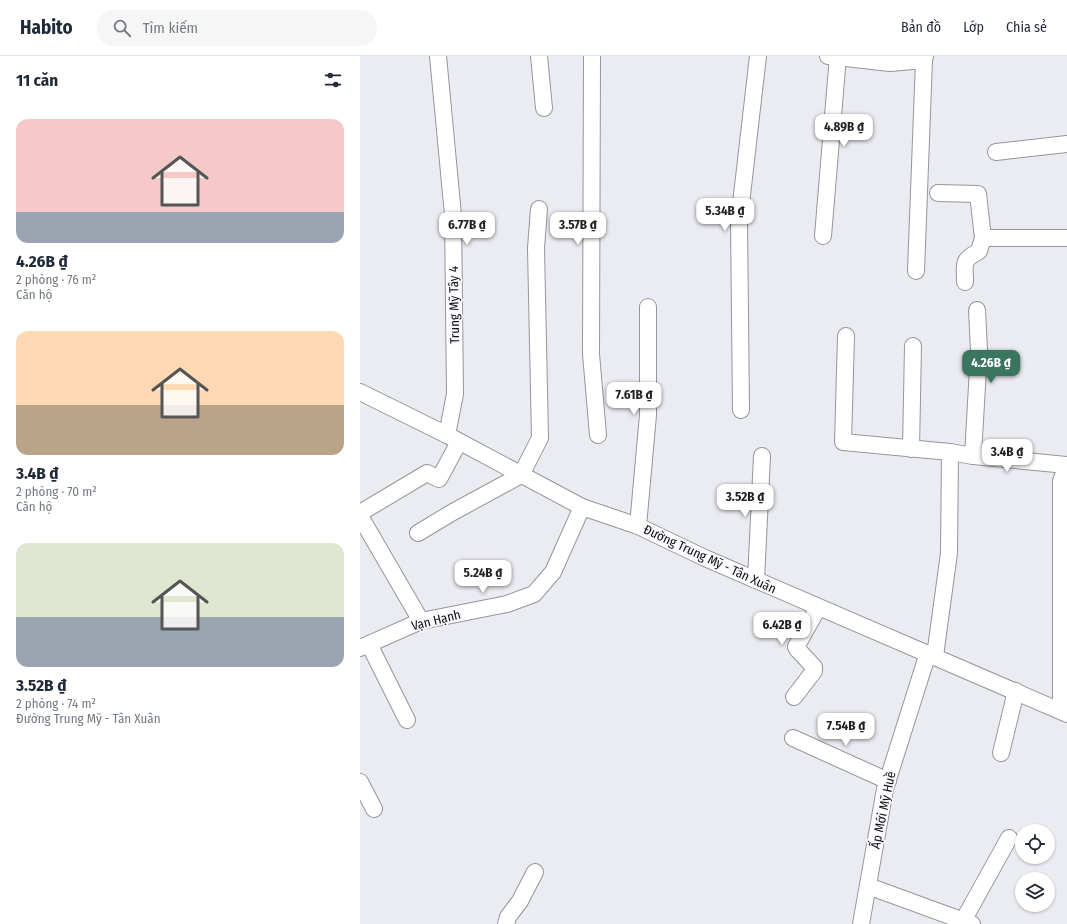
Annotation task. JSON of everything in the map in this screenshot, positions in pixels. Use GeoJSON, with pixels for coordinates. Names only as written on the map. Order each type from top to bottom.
{"type":"FeatureCollection","features":[{"type":"Feature","properties":{"kind":"street","name":"Trung Mỹ Tây 4"},"geometry":{"type":"LineString","coordinates":[[360,515],[427,473],[439,479],[453,438],[455,394],[453,215],[438,56]]}},
{"type":"Feature","properties":{"kind":"street"},"geometry":{"type":"LineString","coordinates":[[539,56],[544,108]]}},
{"type":"Feature","properties":{"kind":"street"},"geometry":{"type":"LineString","coordinates":[[592,56],[591,354],[598,435]]}},
{"type":"Feature","properties":{"kind":"street"},"geometry":{"type":"LineString","coordinates":[[740,410],[739,221],[758,56]]}},
{"type":"Feature","properties":{"kind":"street"},"geometry":{"type":"LineString","coordinates":[[823,236],[834,56],[890,63],[925,58],[916,271]]}},
{"type":"Feature","properties":{"kind":"street"},"geometry":{"type":"LineString","coordinates":[[996,152],[1067,144]]}},
{"type":"Feature","properties":{"kind":"street"},"geometry":{"type":"LineString","coordinates":[[938,193],[978,194],[983,238],[979,251],[968,257],[965,261],[965,282]]}},
{"type":"Feature","properties":{"kind":"street"},"geometry":{"type":"LineString","coordinates":[[418,533],[521,475],[540,438],[536,248],[539,210]]}},
{"type":"Feature","properties":{"kind":"street"},"geometry":{"type":"LineString","coordinates":[[983,238],[1067,238]]}},
{"type":"Feature","properties":{"kind":"street"},"geometry":{"type":"LineString","coordinates":[[638,526],[648,415],[648,307]]}},
{"type":"Feature","properties":{"kind":"street"},"geometry":{"type":"LineString","coordinates":[[973,456],[978,350],[977,310]]}},
{"type":"Feature","properties":{"kind":"street"},"geometry":{"type":"LineString","coordinates":[[846,336],[843,442],[1067,465],[1061,481],[1064,712]]}},
{"type":"Feature","properties":{"kind":"street"},"geometry":{"type":"LineString","coordinates":[[911,449],[913,346]]}},
{"type":"Feature","properties":{"kind":"street","name":"Đường Trung Mỹ - Tân Xuân"},"geometry":{"type":"LineString","coordinates":[[360,392],[453,438],[582,507],[638,526],[705,558],[818,608],[1064,712]]}},
{"type":"Feature","properties":{"kind":"street","name":"Ấp Mới Mỹ Huề"},"geometry":{"type":"LineString","coordinates":[[861,924],[885,790],[932,655],[949,553],[950,452]]}},
{"type":"Feature","properties":{"kind":"street"},"geometry":{"type":"LineString","coordinates":[[756,580],[762,456]]}},
{"type":"Feature","properties":{"kind":"street","name":"Vạn Hạnh"},"geometry":{"type":"LineString","coordinates":[[365,646],[421,621],[507,604],[534,594],[553,572],[582,507]]}},
{"type":"Feature","properties":{"kind":"street"},"geometry":{"type":"LineString","coordinates":[[360,515],[421,621]]}},
{"type":"Feature","properties":{"kind":"street"},"geometry":{"type":"LineString","coordinates":[[794,697],[814,671],[814,667],[796,647],[818,608]]}},
{"type":"Feature","properties":{"kind":"street"},"geometry":{"type":"LineString","coordinates":[[365,646],[407,720]]}},
{"type":"Feature","properties":{"kind":"street"},"geometry":{"type":"LineString","coordinates":[[1002,754],[1016,691]]}},
{"type":"Feature","properties":{"kind":"street"},"geometry":{"type":"LineString","coordinates":[[793,738],[888,781]]}},
{"type":"Feature","properties":{"kind":"street"},"geometry":{"type":"LineString","coordinates":[[360,782],[374,809]]}},
{"type":"Feature","properties":{"kind":"street"},"geometry":{"type":"LineString","coordinates":[[868,886],[968,922],[1009,838]]}},
{"type":"Feature","properties":{"kind":"street"},"geometry":{"type":"LineString","coordinates":[[506,924],[508,917],[520,901],[535,872]]}}]}
